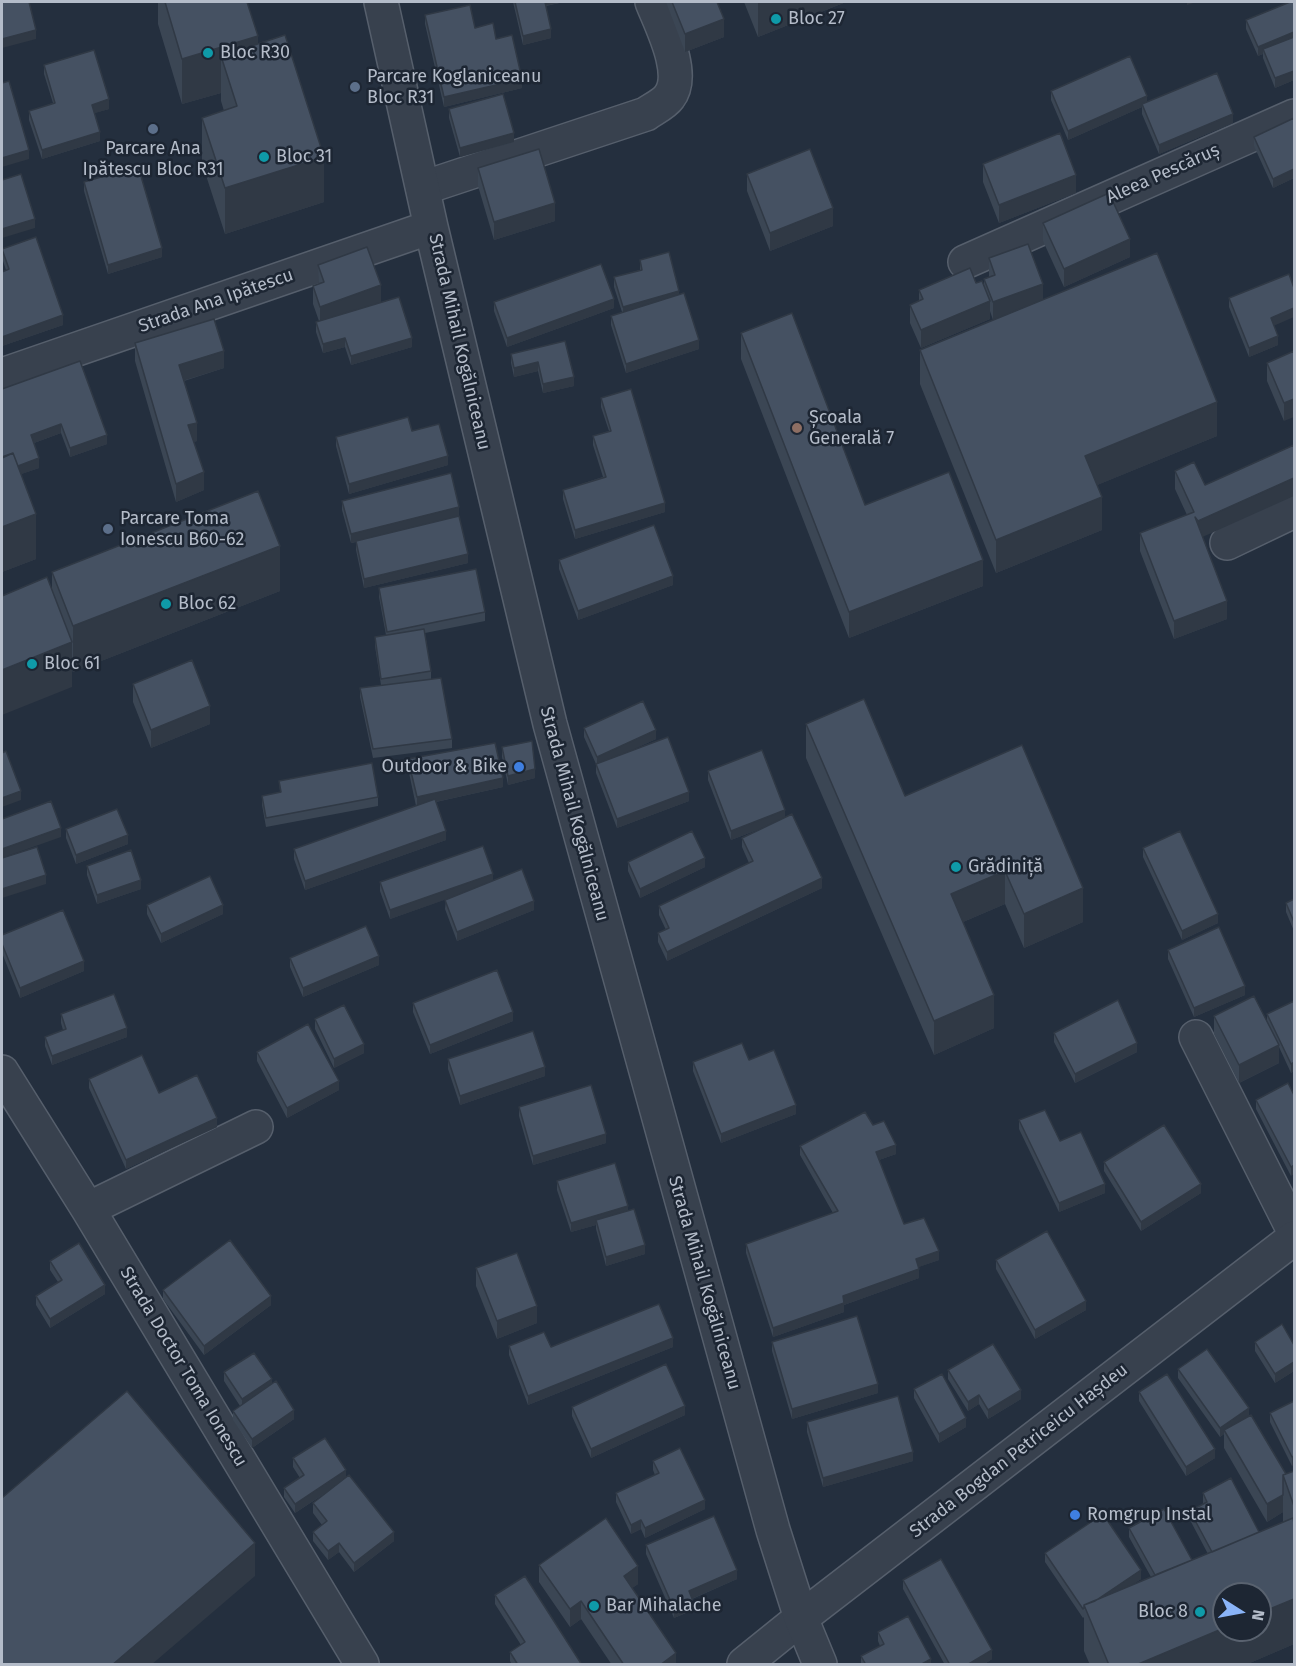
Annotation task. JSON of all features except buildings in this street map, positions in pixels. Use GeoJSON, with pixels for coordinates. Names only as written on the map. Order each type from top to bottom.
{"type":"FeatureCollection","features":[{"type":"Feature","properties":{"kind":"street","name":"Strada Mihail Kogălniceanu"},"geometry":{"type":"LineString","coordinates":[[381,2],[431,227],[566,787],[770,1519],[801,1618],[820,1665]]}},
{"type":"Feature","properties":{"kind":"street"},"geometry":{"type":"LineString","coordinates":[[423,188],[646,114],[670,97],[676,78],[670,47],[652,2]]}},
{"type":"Feature","properties":{"kind":"street","name":"Aleea Pescăruș"},"geometry":{"type":"LineString","coordinates":[[965,262],[1294,116]]}},
{"type":"Feature","properties":{"kind":"street","name":"Strada Ana Ipătescu"},"geometry":{"type":"LineString","coordinates":[[2,375],[431,227]]}},
{"type":"Feature","properties":{"kind":"street"},"geometry":{"type":"LineString","coordinates":[[1227,543],[1294,511]]}},
{"type":"Feature","properties":{"kind":"street"},"geometry":{"type":"LineString","coordinates":[[1196,1037],[1294,1231]]}},
{"type":"Feature","properties":{"kind":"street","name":"Strada Doctor Toma Ionescu"},"geometry":{"type":"LineString","coordinates":[[2,1072],[88,1209],[362,1665]]}},
{"type":"Feature","properties":{"kind":"street"},"geometry":{"type":"LineString","coordinates":[[88,1209],[256,1127]]}},
{"type":"Feature","properties":{"kind":"street","name":"Strada Bogdan Petriceicu Hașdeu"},"geometry":{"type":"LineString","coordinates":[[744,1665],[801,1618],[1294,1238]]}},
{"type":"Feature","properties":{"kind":"place","name":"Bloc 27"},"geometry":{"type":"Point","coordinates":[776,19]}},
{"type":"Feature","properties":{"kind":"place","name":"Bloc R30"},"geometry":{"type":"Point","coordinates":[208,53]}},
{"type":"Feature","properties":{"kind":"place","name":"Parcare Koglaniceanu Bloc R31"},"geometry":{"type":"Point","coordinates":[355,87]}},
{"type":"Feature","properties":{"kind":"place","name":"Parcare Ana Ipătescu Bloc R31"},"geometry":{"type":"Point","coordinates":[153,129]}},
{"type":"Feature","properties":{"kind":"place","name":"Bloc 31"},"geometry":{"type":"Point","coordinates":[264,157]}},
{"type":"Feature","properties":{"kind":"place","name":"Școala Generală 7"},"geometry":{"type":"Point","coordinates":[797,428]}},
{"type":"Feature","properties":{"kind":"place","name":"Parcare Toma Ionescu B60-62"},"geometry":{"type":"Point","coordinates":[108,529]}},
{"type":"Feature","properties":{"kind":"place","name":"Bloc 62"},"geometry":{"type":"Point","coordinates":[166,604]}},
{"type":"Feature","properties":{"kind":"place","name":"Bloc 61"},"geometry":{"type":"Point","coordinates":[32,664]}},
{"type":"Feature","properties":{"kind":"place","name":"Outdoor & Bike"},"geometry":{"type":"Point","coordinates":[519,767]}},
{"type":"Feature","properties":{"kind":"place","name":"Grădiniță"},"geometry":{"type":"Point","coordinates":[956,867]}},
{"type":"Feature","properties":{"kind":"place","name":"Romgrup Instal"},"geometry":{"type":"Point","coordinates":[1075,1515]}},
{"type":"Feature","properties":{"kind":"place","name":"Bar Mihalache"},"geometry":{"type":"Point","coordinates":[594,1606]}},
{"type":"Feature","properties":{"kind":"place","name":"Bloc 8"},"geometry":{"type":"Point","coordinates":[1200,1612]}}]}
